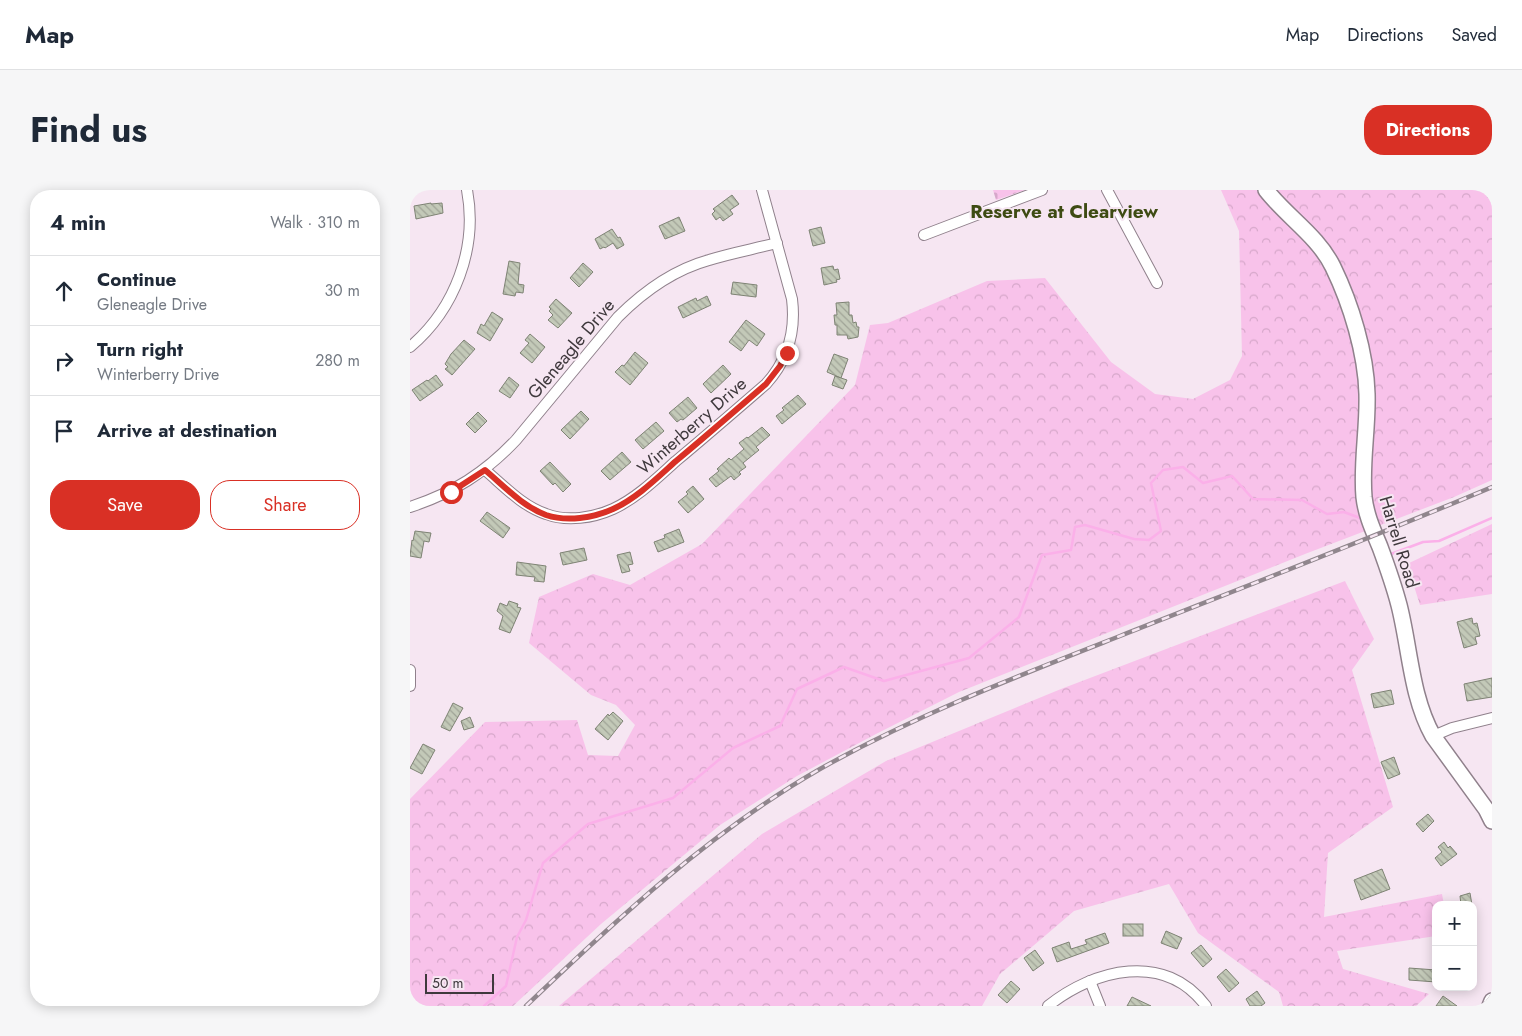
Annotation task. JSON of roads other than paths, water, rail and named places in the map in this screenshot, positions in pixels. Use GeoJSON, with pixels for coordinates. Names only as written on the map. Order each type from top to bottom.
{"type":"FeatureCollection","features":[{"type":"Feature","properties":{"kind":"street"},"geometry":{"type":"LineString","coordinates":[[410,347],[437,319],[448,303],[459,279],[469,234],[470,214],[467,190]]}},
{"type":"Feature","properties":{"kind":"street","name":"Winterberry Drive"},"geometry":{"type":"LineString","coordinates":[[485,470],[525,504],[545,514],[571,518],[601,514],[629,501],[766,384],[787,353],[794,325],[794,311],[762,190]]}},
{"type":"Feature","properties":{"kind":"street"},"geometry":{"type":"LineString","coordinates":[[924,235],[1042,190]]}},
{"type":"Feature","properties":{"kind":"street"},"geometry":{"type":"LineString","coordinates":[[1107,190],[1157,283]]}},
{"type":"Feature","properties":{"kind":"street","name":"Harrell Road"},"geometry":{"type":"LineString","coordinates":[[1266,190],[1323,250],[1332,265],[1350,309],[1361,350],[1367,394],[1363,478],[1365,506],[1398,604],[1420,708],[1433,736],[1486,809],[1492,821]]}},
{"type":"Feature","properties":{"kind":"street","name":"Gleneagle Drive"},"geometry":{"type":"LineString","coordinates":[[410,508],[451,492],[485,470],[501,456],[618,317],[632,302],[652,287],[673,274],[708,260],[776,243]]}},
{"type":"Feature","properties":{"kind":"street"},"geometry":{"type":"LineString","coordinates":[[410,670],[410,686]]}},
{"type":"Feature","properties":{"kind":"street"},"geometry":{"type":"LineString","coordinates":[[1433,736],[1452,728],[1492,718]]}},
{"type":"Feature","properties":{"kind":"street"},"geometry":{"type":"LineString","coordinates":[[1048,1006],[1073,988],[1090,981],[1106,975],[1137,971],[1172,978],[1195,994],[1206,1006]]}},
{"type":"Feature","properties":{"kind":"street"},"geometry":{"type":"LineString","coordinates":[[1090,981],[1100,1006]]}},
{"type":"Feature","properties":{"kind":"street"},"geometry":{"type":"LineString","coordinates":[[1490,1006],[1492,1001]]}},
{"type":"Feature","properties":{"kind":"waterway"},"geometry":{"type":"LineString","coordinates":[[484,1006],[506,986],[517,937],[526,920],[543,863],[588,824],[673,798],[733,748],[780,726],[797,689],[844,667],[884,681],[969,658],[1019,617],[1042,555],[1071,550],[1075,527],[1085,525],[1134,539],[1149,540],[1161,531],[1151,483],[1163,470],[1183,467],[1203,483],[1232,476],[1253,499],[1302,500],[1327,514],[1344,512],[1360,518]]}},
{"type":"Feature","properties":{"kind":"waterway"},"geometry":{"type":"LineString","coordinates":[[1391,554],[1423,542],[1439,541],[1492,518]]}},
{"type":"Feature","properties":{"kind":"railway"},"geometry":{"type":"LineString","coordinates":[[526,1006],[630,909],[740,820],[820,769],[856,749],[1006,681],[1492,487]]}},
{"type":"Feature","properties":{"kind":"district","name":"Reserve at Clearview"},"geometry":{"type":"Point","coordinates":[1064,211]}}]}
